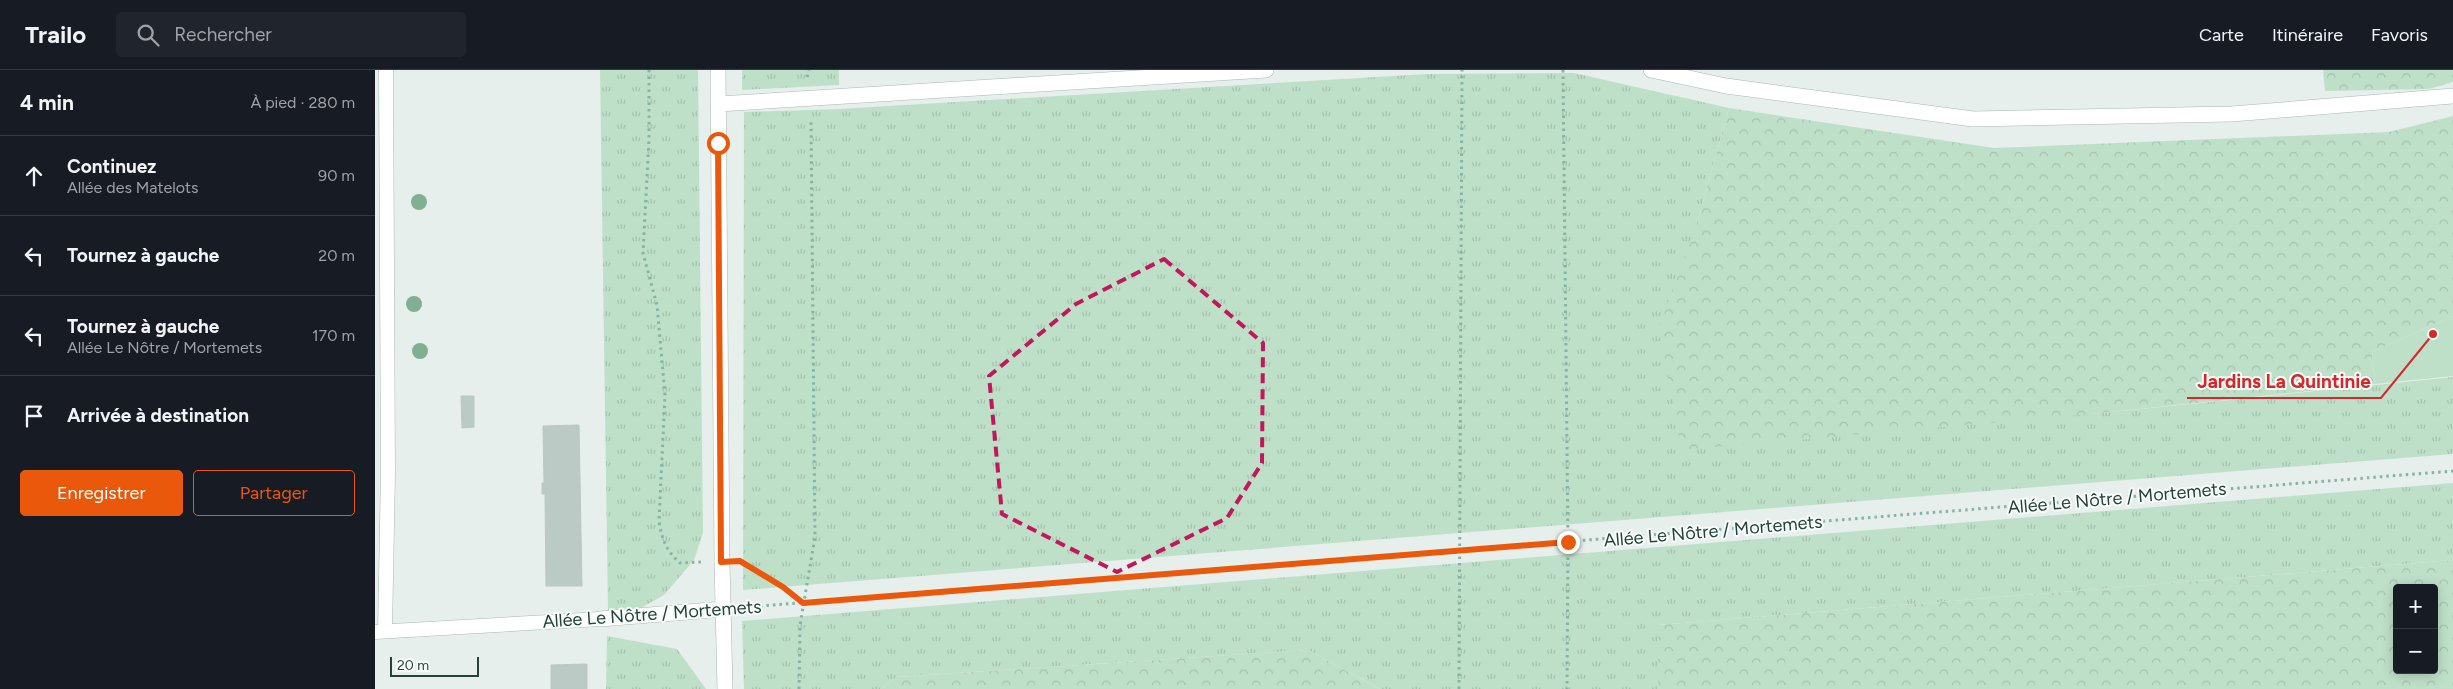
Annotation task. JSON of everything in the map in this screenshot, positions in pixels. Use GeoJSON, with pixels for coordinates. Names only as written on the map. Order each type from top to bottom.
{"type":"FeatureCollection","features":[{"type":"Feature","properties":{"kind":"street"},"geometry":{"type":"LineString","coordinates":[[718,70],[721,562],[724,609],[725,689]]}},
{"type":"Feature","properties":{"kind":"street"},"geometry":{"type":"LineString","coordinates":[[718,104],[1266,70]]}},
{"type":"Feature","properties":{"kind":"street"},"geometry":{"type":"LineString","coordinates":[[1651,70],[1726,86],[1973,119],[2232,114],[2453,96]]}},
{"type":"Feature","properties":{"kind":"street","name":"Allée Le Nôtre / Mortemets"},"geometry":{"type":"LineString","coordinates":[[600,619],[724,609]]}},
{"type":"Feature","properties":{"kind":"lane"},"geometry":{"type":"LineString","coordinates":[[380,631],[388,473],[381,273],[387,70]]}},
{"type":"Feature","properties":{"kind":"lane","name":"Allée Le Nôtre / Mortemets"},"geometry":{"type":"LineString","coordinates":[[380,631],[600,619]]}},
{"type":"Feature","properties":{"kind":"path"},"geometry":{"type":"LineString","coordinates":[[649,70],[649,139],[643,253],[657,305],[665,395],[659,522],[662,541],[669,552],[680,563],[740,561],[783,587],[803,603]]}},
{"type":"Feature","properties":{"kind":"path"},"geometry":{"type":"LineString","coordinates":[[799,689],[800,626],[815,536],[809,70]]}},
{"type":"Feature","properties":{"kind":"path"},"geometry":{"type":"LineString","coordinates":[[1459,689],[1462,70]]}},
{"type":"Feature","properties":{"kind":"path"},"geometry":{"type":"LineString","coordinates":[[1563,70],[1568,542],[1567,689]]}},
{"type":"Feature","properties":{"kind":"path","name":"Allée Le Nôtre / Mortemets"},"geometry":{"type":"LineString","coordinates":[[724,609],[2453,471]]}},
{"type":"Feature","properties":{"kind":"highlighted area"},"geometry":{"type":"Polygon","coordinates":[[[1164,259],[1263,343],[1262,463],[1227,518],[1117,572],[1002,514],[989,376],[1076,304],[1164,259]]]}},
{"type":"Feature","properties":{"kind":"green space"},"geometry":{"type":"Polygon","coordinates":[[[600,70],[698,70],[703,533],[694,560],[664,595],[639,609],[608,611],[600,70]]]}},
{"type":"Feature","properties":{"kind":"green space"},"geometry":{"type":"Polygon","coordinates":[[[742,70],[839,70],[839,85],[742,90],[742,70]]]}},
{"type":"Feature","properties":{"kind":"green space"},"geometry":{"type":"Polygon","coordinates":[[[2323,70],[2453,70],[2453,82],[2429,89],[2325,91],[2323,70]]]}},
{"type":"Feature","properties":{"kind":"green space"},"geometry":{"type":"Polygon","coordinates":[[[1574,73],[1729,108],[1698,220],[2092,414],[2453,377],[2453,454],[743,590],[744,112],[839,109],[1427,74],[1574,73]]]}},
{"type":"Feature","properties":{"kind":"green space"},"geometry":{"type":"Polygon","coordinates":[[[1729,108],[1994,148],[2389,132],[2453,116],[2453,316],[2372,352],[2375,384],[2092,414],[1681,450],[1659,327],[1698,220],[1729,108]]]}},
{"type":"Feature","properties":{"kind":"green space"},"geometry":{"type":"Polygon","coordinates":[[[2453,316],[2453,376],[2375,384],[2372,352],[2453,316]]]}},
{"type":"Feature","properties":{"kind":"green space"},"geometry":{"type":"Polygon","coordinates":[[[2453,483],[2453,560],[1658,625],[1658,689],[1380,689],[1308,650],[897,677],[880,689],[744,689],[742,621],[2453,483]]]}},
{"type":"Feature","properties":{"kind":"green space"},"geometry":{"type":"Polygon","coordinates":[[[2453,560],[2453,689],[1658,689],[1658,625],[2453,560]]]}},
{"type":"Feature","properties":{"kind":"green space"},"geometry":{"type":"Polygon","coordinates":[[[607,636],[677,649],[706,689],[606,689],[607,636]]]}},
{"type":"Feature","properties":{"kind":"green space"},"geometry":{"type":"Polygon","coordinates":[[[1308,650],[1380,689],[880,689],[897,677],[1308,650]]]}},
{"type":"Feature","properties":{"kind":"building"},"geometry":{"type":"Polygon","coordinates":[[[461,396],[474,396],[474,427],[462,428],[461,396]]]}},
{"type":"Feature","properties":{"kind":"building"},"geometry":{"type":"Polygon","coordinates":[[[579,425],[582,586],[546,586],[545,494],[542,494],[542,483],[544,483],[543,426],[579,425]]]}},
{"type":"Feature","properties":{"kind":"building"},"geometry":{"type":"Polygon","coordinates":[[[587,664],[587,689],[551,689],[551,665],[587,664]]]}},
{"type":"Feature","properties":{"kind":"place","name":"Jardins La Quintinie"},"geometry":{"type":"Point","coordinates":[2433,334]}},
{"type":"Feature","properties":{"kind":"route"},"geometry":{"type":"LineString","coordinates":[[718,143],[721,562],[740,561],[783,587],[803,603],[1568,542]]}}]}
